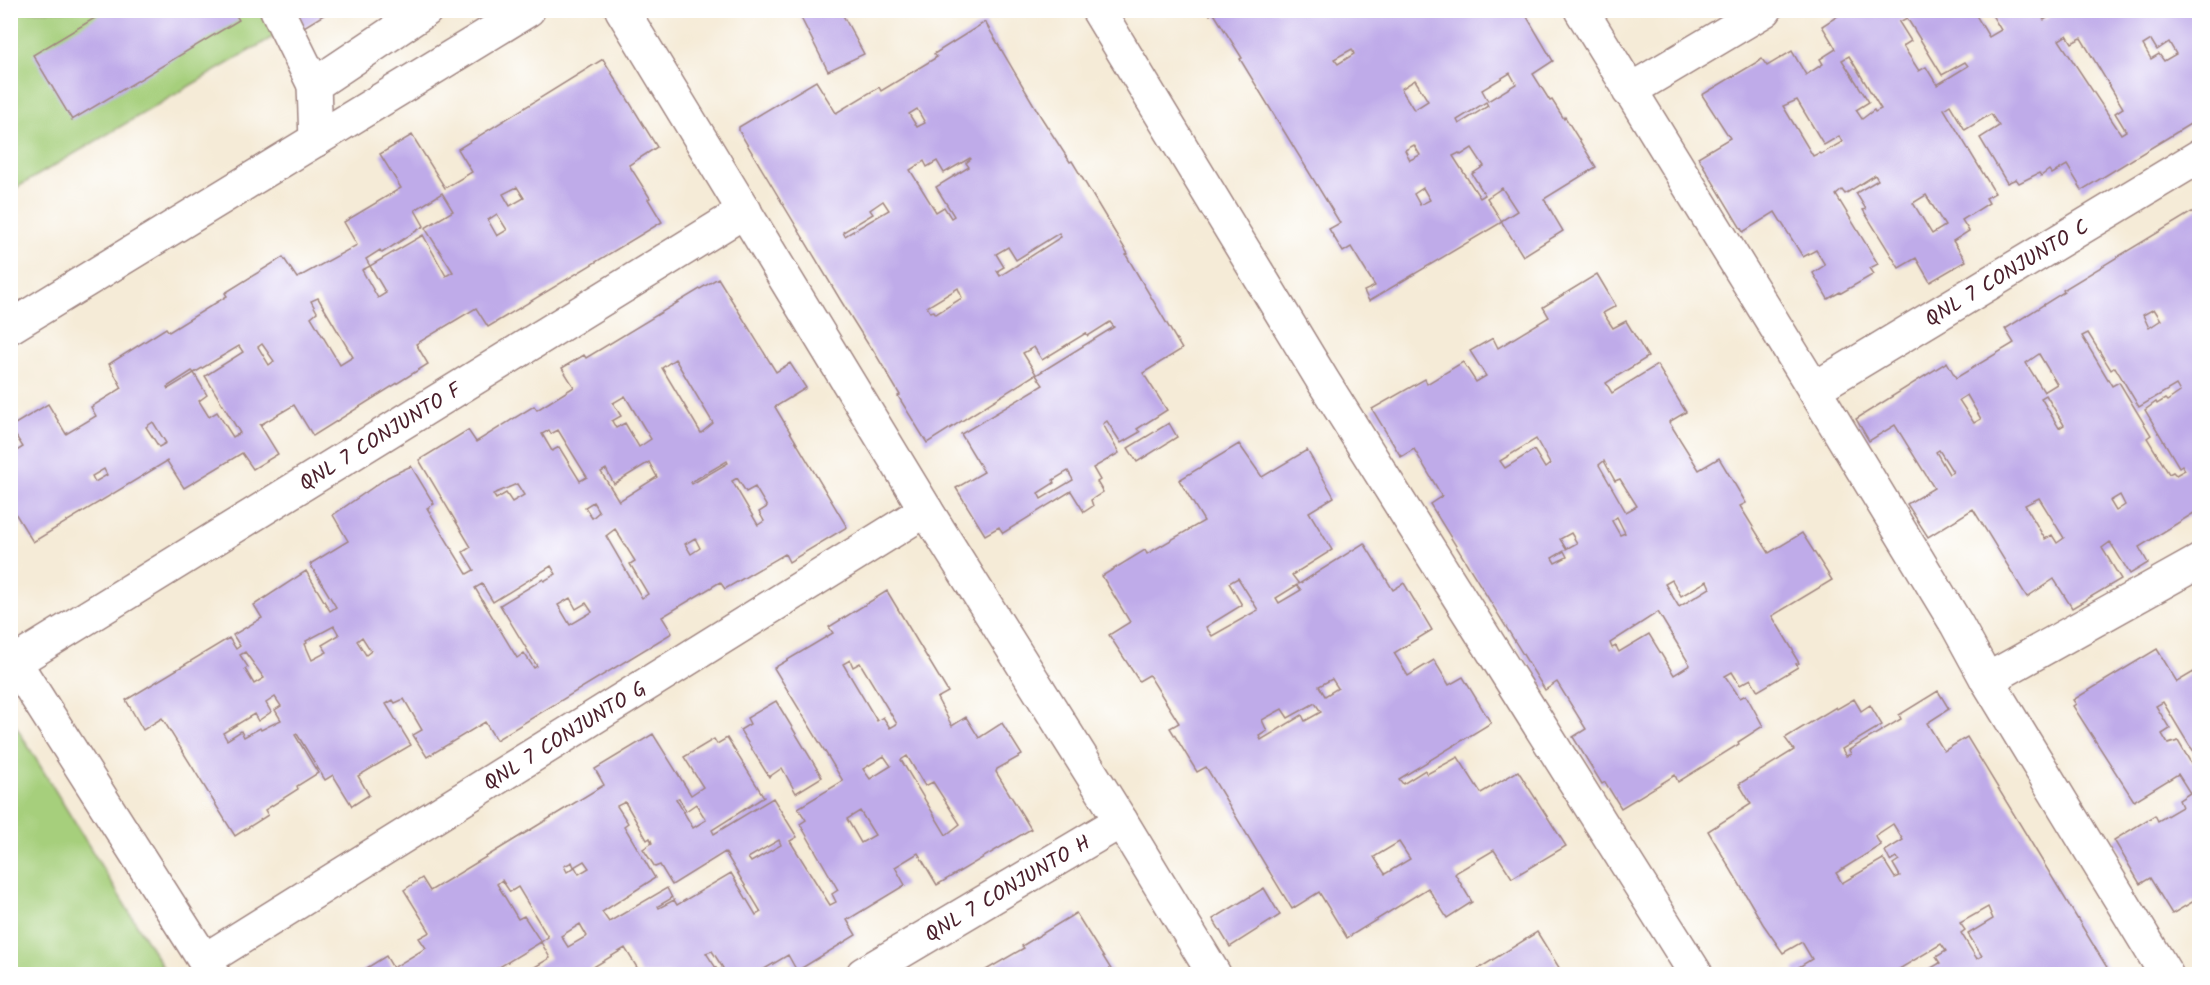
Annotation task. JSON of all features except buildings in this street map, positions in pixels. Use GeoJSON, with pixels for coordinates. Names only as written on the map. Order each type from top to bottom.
{"type":"FeatureCollection","features":[{"type":"Feature","properties":{"kind":"street"},"geometry":{"type":"LineString","coordinates":[[277,10],[314,85],[316,141]]}},
{"type":"Feature","properties":{"kind":"street"},"geometry":{"type":"LineString","coordinates":[[314,85],[426,10]]}},
{"type":"Feature","properties":{"kind":"street"},"geometry":{"type":"LineString","coordinates":[[10,327],[528,10]]}},
{"type":"Feature","properties":{"kind":"street"},"geometry":{"type":"LineString","coordinates":[[622,10],[926,510],[1121,821],[1214,975]]}},
{"type":"Feature","properties":{"kind":"street"},"geometry":{"type":"LineString","coordinates":[[1098,10],[1317,371],[1696,975]]}},
{"type":"Feature","properties":{"kind":"street"},"geometry":{"type":"LineString","coordinates":[[1581,10],[1814,389],[2166,975]]}},
{"type":"Feature","properties":{"kind":"street"},"geometry":{"type":"LineString","coordinates":[[1629,91],[1765,10]]}},
{"type":"Feature","properties":{"kind":"street","name":"QNL 7 CONJUNTO C"},"geometry":{"type":"LineString","coordinates":[[1814,389],[2199,156]]}},
{"type":"Feature","properties":{"kind":"street","name":"QNL 7 CONJUNTO F"},"geometry":{"type":"LineString","coordinates":[[13,658],[745,211]]}},
{"type":"Feature","properties":{"kind":"street","name":"QNL 7 CONJUNTO G"},"geometry":{"type":"LineString","coordinates":[[209,967],[926,510]]}},
{"type":"Feature","properties":{"kind":"street"},"geometry":{"type":"LineString","coordinates":[[1987,680],[2199,561]]}},
{"type":"Feature","properties":{"kind":"street"},"geometry":{"type":"LineString","coordinates":[[13,658],[209,967]]}},
{"type":"Feature","properties":{"kind":"street","name":"QNL 7 CONJUNTO H"},"geometry":{"type":"LineString","coordinates":[[863,975],[1121,821]]}},
{"type":"Feature","properties":{"kind":"green space"},"geometry":{"type":"Polygon","coordinates":[[[11,11],[317,11],[11,191],[11,11]]]}},
{"type":"Feature","properties":{"kind":"green space"},"geometry":{"type":"Polygon","coordinates":[[[11,718],[167,974],[11,974],[11,718]]]}}]}
